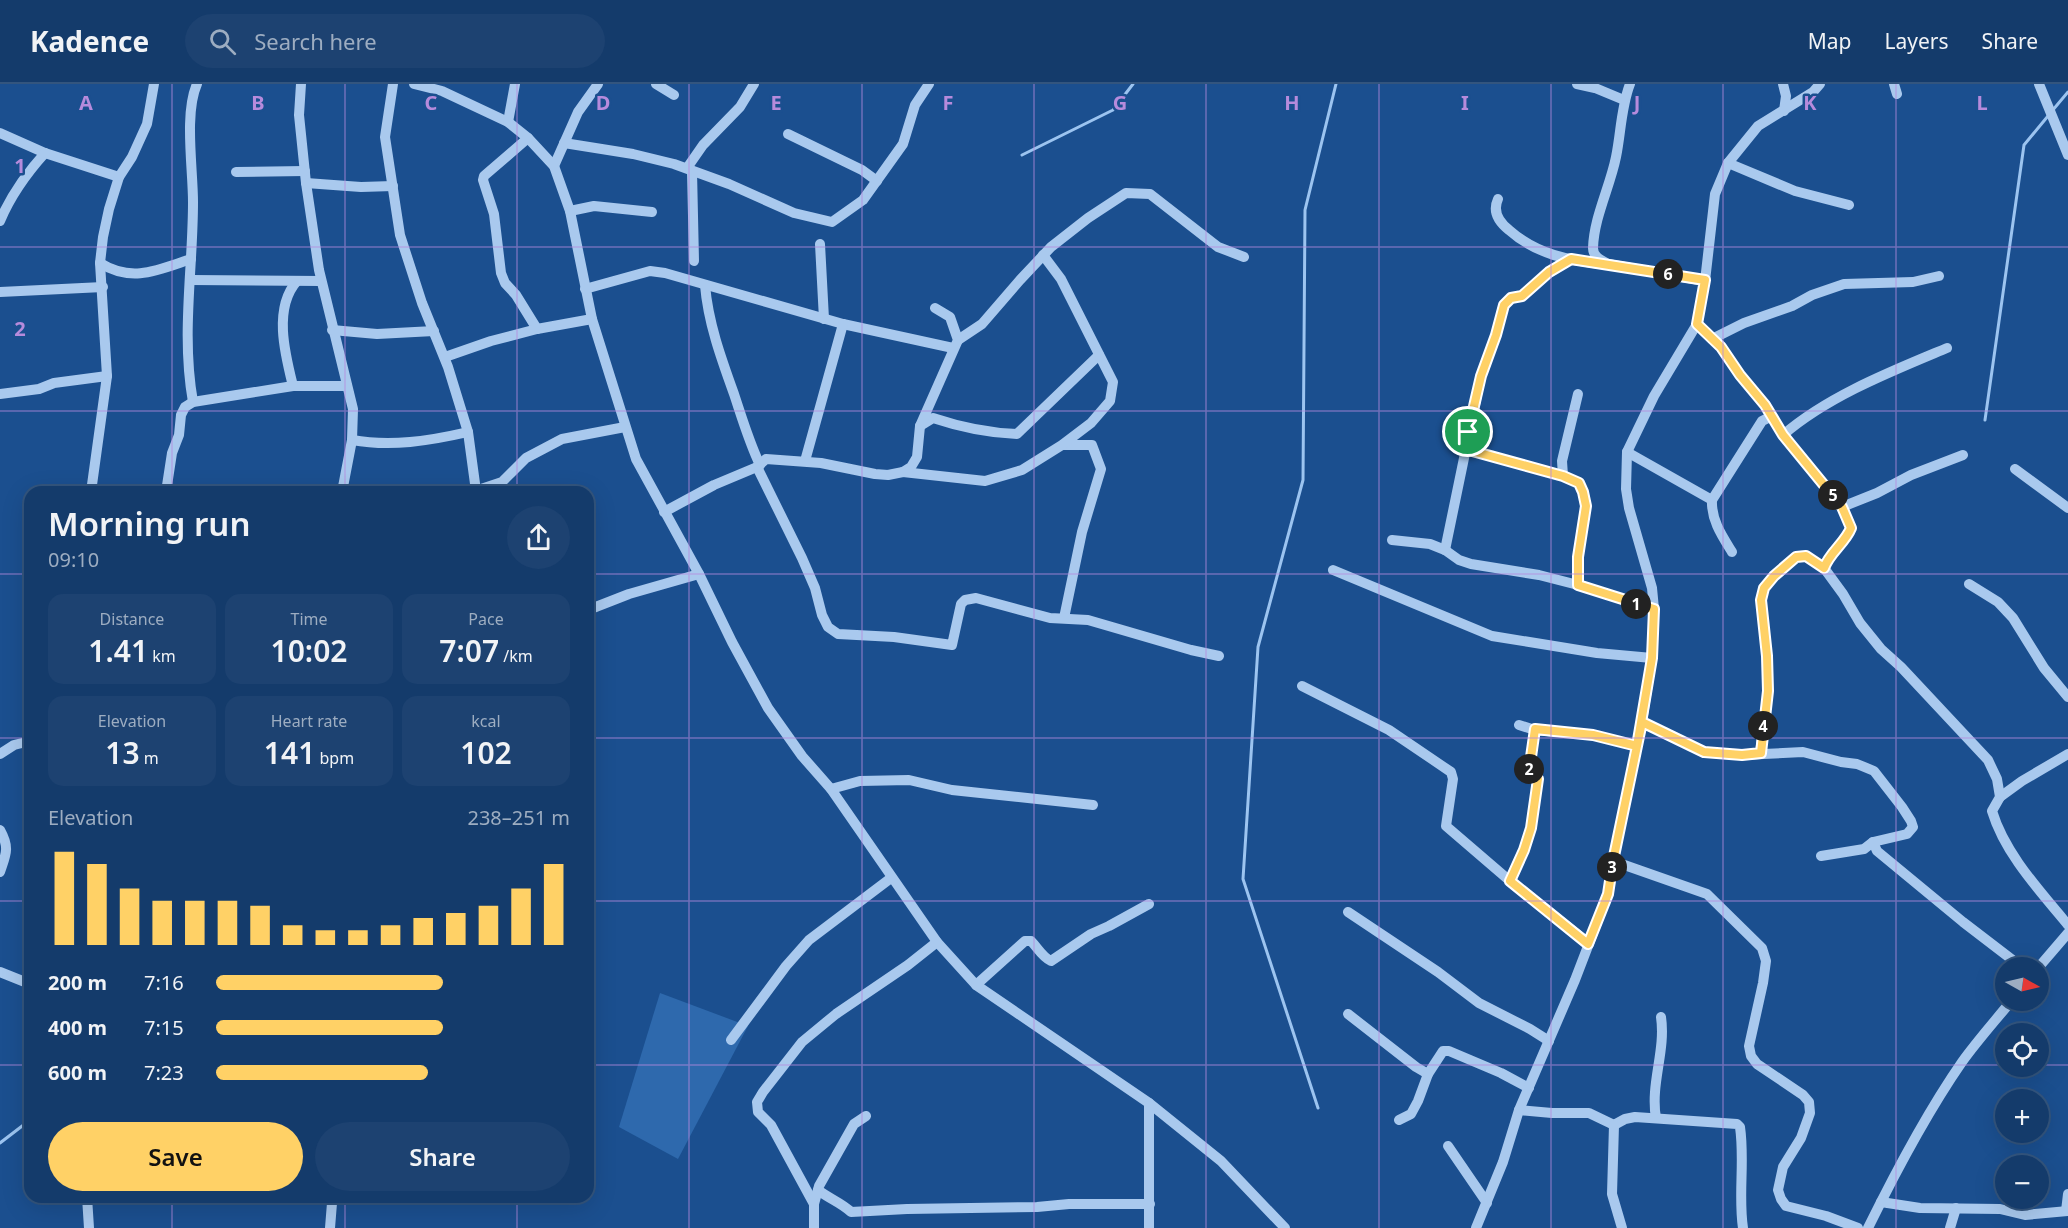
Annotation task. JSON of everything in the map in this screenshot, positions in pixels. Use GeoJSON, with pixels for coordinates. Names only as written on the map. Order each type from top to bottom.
{"type":"FeatureCollection","features":[{"type":"Feature","properties":{"kind":"street"},"geometry":{"type":"LineString","coordinates":[[92,486],[107,376],[100,263],[109,208],[119,177],[132,157],[147,124],[154,84]]}},
{"type":"Feature","properties":{"kind":"street"},"geometry":{"type":"LineString","coordinates":[[193,402],[187,324],[191,280],[193,203],[190,106],[197,84]]}},
{"type":"Feature","properties":{"kind":"street"},"geometry":{"type":"LineString","coordinates":[[301,84],[299,115],[306,183],[321,281],[353,409],[352,440],[343,486]]}},
{"type":"Feature","properties":{"kind":"street"},"geometry":{"type":"LineString","coordinates":[[393,84],[385,137],[400,235],[422,303],[445,357],[468,432],[473,486]]}},
{"type":"Feature","properties":{"kind":"street"},"geometry":{"type":"LineString","coordinates":[[414,84],[442,91],[508,122],[528,138],[554,166],[570,211],[592,319],[636,459],[768,708],[802,756],[831,789],[937,942],[976,985],[1149,1103],[1221,1161],[1285,1228]]}},
{"type":"Feature","properties":{"kind":"street"},"geometry":{"type":"LineString","coordinates":[[508,122],[515,84]]}},
{"type":"Feature","properties":{"kind":"street"},"geometry":{"type":"LineString","coordinates":[[554,166],[578,112],[598,84]]}},
{"type":"Feature","properties":{"kind":"street"},"geometry":{"type":"LineString","coordinates":[[656,84],[674,95]]}},
{"type":"Feature","properties":{"kind":"street"},"geometry":{"type":"LineString","coordinates":[[694,261],[690,170],[703,145],[740,107],[754,84]]}},
{"type":"Feature","properties":{"kind":"street"},"geometry":{"type":"LineString","coordinates":[[564,143],[633,154],[690,170],[729,184],[794,213],[832,222],[863,200],[903,144],[915,105],[928,84]]}},
{"type":"Feature","properties":{"kind":"street"},"geometry":{"type":"LineString","coordinates":[[1577,84],[1595,88],[1624,100]]}},
{"type":"Feature","properties":{"kind":"street"},"geometry":{"type":"LineString","coordinates":[[1608,264],[1598,259],[1593,251],[1596,230],[1616,159],[1624,100],[1630,84]]}},
{"type":"Feature","properties":{"kind":"street"},"geometry":{"type":"LineString","coordinates":[[1783,84],[1786,96],[1784,111]]}},
{"type":"Feature","properties":{"kind":"street"},"geometry":{"type":"LineString","coordinates":[[1476,1228],[1503,1162],[1519,1110],[1608,894],[1642,722],[1652,658],[1654,609],[1652,588],[1629,508],[1626,489],[1627,452],[1654,396],[1697,324],[1705,280],[1715,195],[1728,163],[1758,126],[1813,92],[1820,84]]}},
{"type":"Feature","properties":{"kind":"street"},"geometry":{"type":"LineString","coordinates":[[2038,84],[2068,155]]}},
{"type":"Feature","properties":{"kind":"street"},"geometry":{"type":"LineString","coordinates":[[0,133],[45,153],[119,177]]}},
{"type":"Feature","properties":{"kind":"street"},"geometry":{"type":"LineString","coordinates":[[788,135],[862,170],[877,181]]}},
{"type":"Feature","properties":{"kind":"street"},"geometry":{"type":"LineString","coordinates":[[528,138],[484,176],[483,180],[494,214],[501,273],[505,284],[516,295],[537,329]]}},
{"type":"Feature","properties":{"kind":"street"},"geometry":{"type":"LineString","coordinates":[[0,221],[12,195],[26,174],[45,153]]}},
{"type":"Feature","properties":{"kind":"street"},"geometry":{"type":"LineString","coordinates":[[1728,163],[1795,191],[1849,205]]}},
{"type":"Feature","properties":{"kind":"street"},"geometry":{"type":"LineString","coordinates":[[236,172],[305,171]]}},
{"type":"Feature","properties":{"kind":"street"},"geometry":{"type":"LineString","coordinates":[[306,183],[361,187],[393,186]]}},
{"type":"Feature","properties":{"kind":"street"},"geometry":{"type":"LineString","coordinates":[[903,472],[911,467],[917,457],[920,426],[955,344],[982,324],[1043,255],[1088,218],[1126,193],[1150,194],[1218,247],[1244,257]]}},
{"type":"Feature","properties":{"kind":"street"},"geometry":{"type":"LineString","coordinates":[[1498,199],[1495,205],[1496,215],[1504,226],[1535,249],[1571,259],[1705,280]]}},
{"type":"Feature","properties":{"kind":"street"},"geometry":{"type":"LineString","coordinates":[[570,211],[594,206],[652,212]]}},
{"type":"Feature","properties":{"kind":"street"},"geometry":{"type":"LineString","coordinates":[[820,244],[824,318]]}},
{"type":"Feature","properties":{"kind":"street"},"geometry":{"type":"LineString","coordinates":[[664,512],[714,484],[759,466],[766,459],[805,461],[874,474],[888,475],[903,472],[985,481],[1022,470],[1062,446],[1091,423],[1110,401],[1113,382],[1060,279],[1043,255]]}},
{"type":"Feature","properties":{"kind":"street"},"geometry":{"type":"LineString","coordinates":[[1445,550],[1481,376],[1504,305],[1511,298],[1522,296],[1549,272],[1571,259]]}},
{"type":"Feature","properties":{"kind":"street"},"geometry":{"type":"LineString","coordinates":[[100,263],[114,272],[134,275],[191,260]]}},
{"type":"Feature","properties":{"kind":"street"},"geometry":{"type":"LineString","coordinates":[[585,289],[650,271],[665,273],[843,324],[955,344]]}},
{"type":"Feature","properties":{"kind":"street"},"geometry":{"type":"LineString","coordinates":[[1714,338],[1744,323],[1844,284],[1913,282],[1939,276]]}},
{"type":"Feature","properties":{"kind":"street"},"geometry":{"type":"LineString","coordinates":[[191,280],[321,281]]}},
{"type":"Feature","properties":{"kind":"street"},"geometry":{"type":"LineString","coordinates":[[293,386],[285,353],[284,320],[285,301],[290,289],[297,281]]}},
{"type":"Feature","properties":{"kind":"street"},"geometry":{"type":"LineString","coordinates":[[705,285],[707,309],[752,448],[815,588],[822,615],[828,627],[838,634],[894,637],[952,645],[961,604],[965,600],[976,598],[1037,615],[1088,620],[1219,656]]}},
{"type":"Feature","properties":{"kind":"street"},"geometry":{"type":"LineString","coordinates":[[0,292],[103,287]]}},
{"type":"Feature","properties":{"kind":"street"},"geometry":{"type":"LineString","coordinates":[[935,308],[950,317],[955,344]]}},
{"type":"Feature","properties":{"kind":"street"},"geometry":{"type":"LineString","coordinates":[[445,357],[491,341],[537,329],[592,319]]}},
{"type":"Feature","properties":{"kind":"street"},"geometry":{"type":"LineString","coordinates":[[805,461],[843,324]]}},
{"type":"Feature","properties":{"kind":"street"},"geometry":{"type":"LineString","coordinates":[[1697,324],[1714,338],[1765,405],[1770,417],[1783,435],[1842,507],[1851,528],[1848,536],[1826,561],[1824,568]]}},
{"type":"Feature","properties":{"kind":"street"},"geometry":{"type":"LineString","coordinates":[[332,330],[377,334],[434,331]]}},
{"type":"Feature","properties":{"kind":"street"},"geometry":{"type":"LineString","coordinates":[[1783,435],[1803,417],[1910,363],[1947,348]]}},
{"type":"Feature","properties":{"kind":"street"},"geometry":{"type":"LineString","coordinates":[[920,426],[933,418],[953,425],[1017,434],[1099,355]]}},
{"type":"Feature","properties":{"kind":"street"},"geometry":{"type":"LineString","coordinates":[[0,394],[39,389],[54,383],[107,376]]}},
{"type":"Feature","properties":{"kind":"street"},"geometry":{"type":"LineString","coordinates":[[167,486],[181,416],[185,407],[193,402],[293,386],[347,386]]}},
{"type":"Feature","properties":{"kind":"street"},"geometry":{"type":"LineString","coordinates":[[1563,476],[1562,461],[1578,394]]}},
{"type":"Feature","properties":{"kind":"street"},"geometry":{"type":"LineString","coordinates":[[1732,552],[1716,524],[1712,500],[1762,421],[1770,417]]}},
{"type":"Feature","properties":{"kind":"street"},"geometry":{"type":"LineString","coordinates":[[491,486],[502,482],[526,458],[562,439],[625,427]]}},
{"type":"Feature","properties":{"kind":"street"},"geometry":{"type":"LineString","coordinates":[[352,440],[375,444],[403,444],[468,432]]}},
{"type":"Feature","properties":{"kind":"street"},"geometry":{"type":"LineString","coordinates":[[1062,446],[1092,445],[1101,470],[1082,532],[1064,618]]}},
{"type":"Feature","properties":{"kind":"street"},"geometry":{"type":"LineString","coordinates":[[1465,449],[1563,476],[1579,483],[1586,506],[1578,557],[1578,585]]}},
{"type":"Feature","properties":{"kind":"street"},"geometry":{"type":"LineString","coordinates":[[1627,452],[1712,500]]}},
{"type":"Feature","properties":{"kind":"street"},"geometry":{"type":"LineString","coordinates":[[1842,507],[1877,493],[1911,475],[1963,455]]}},
{"type":"Feature","properties":{"kind":"street"},"geometry":{"type":"LineString","coordinates":[[2015,469],[2068,508]]}},
{"type":"Feature","properties":{"kind":"street"},"geometry":{"type":"LineString","coordinates":[[1392,540],[1430,544],[1471,564],[1504,568],[1578,585],[1654,609]]}},
{"type":"Feature","properties":{"kind":"street"},"geometry":{"type":"LineString","coordinates":[[1761,753],[1768,691],[1761,600],[1764,588],[1796,557],[1806,556],[1824,568],[1860,623],[1881,649],[1988,760],[1997,779],[2000,797]]}},
{"type":"Feature","properties":{"kind":"street"},"geometry":{"type":"LineString","coordinates":[[1333,570],[1492,636],[1597,653],[1652,658]]}},
{"type":"Feature","properties":{"kind":"street"},"geometry":{"type":"LineString","coordinates":[[594,608],[629,594],[699,574]]}},
{"type":"Feature","properties":{"kind":"street"},"geometry":{"type":"LineString","coordinates":[[1969,584],[1998,602],[2013,618],[2044,668],[2068,697]]}},
{"type":"Feature","properties":{"kind":"street"},"geometry":{"type":"LineString","coordinates":[[1302,686],[1389,730],[1451,772],[1453,779],[1446,826],[1588,944]]}},
{"type":"Feature","properties":{"kind":"street"},"geometry":{"type":"LineString","coordinates":[[1642,722],[1704,752],[1742,755],[1803,752],[1857,764],[1874,771],[1902,807],[1913,827],[1906,834],[1874,842],[1864,849],[1821,856]]}},
{"type":"Feature","properties":{"kind":"street"},"geometry":{"type":"LineString","coordinates":[[1519,725],[1535,729],[1593,735],[1637,746]]}},
{"type":"Feature","properties":{"kind":"street"},"geometry":{"type":"LineString","coordinates":[[1510,881],[1531,828],[1538,779],[1529,771],[1535,729]]}},
{"type":"Feature","properties":{"kind":"street"},"geometry":{"type":"LineString","coordinates":[[0,754],[14,745],[24,742]]}},
{"type":"Feature","properties":{"kind":"street"},"geometry":{"type":"LineString","coordinates":[[2068,754],[2000,797],[1992,811],[1996,824],[2034,883],[2068,925]]}},
{"type":"Feature","properties":{"kind":"street"},"geometry":{"type":"LineString","coordinates":[[831,789],[860,781],[909,780],[952,790],[1093,806]]}},
{"type":"Feature","properties":{"kind":"street"},"geometry":{"type":"LineString","coordinates":[[0,830],[6,841],[7,849],[0,872]]}},
{"type":"Feature","properties":{"kind":"street"},"geometry":{"type":"LineString","coordinates":[[1874,842],[1877,851],[2009,957]]}},
{"type":"Feature","properties":{"kind":"street"},"geometry":{"type":"LineString","coordinates":[[1613,861],[1707,894],[1762,948],[1766,961],[1749,1046],[1751,1056],[1756,1064],[1803,1095],[1809,1102],[1810,1113],[1801,1138],[1783,1167],[1778,1190],[1781,1199],[1786,1206],[1826,1216],[1858,1228]]}},
{"type":"Feature","properties":{"kind":"street"},"geometry":{"type":"LineString","coordinates":[[730,1040],[786,966],[809,940],[891,878]]}},
{"type":"Feature","properties":{"kind":"street"},"geometry":{"type":"LineString","coordinates":[[976,985],[1024,940],[1031,941],[1045,958],[1051,961],[1091,934],[1149,903]]}},
{"type":"Feature","properties":{"kind":"street"},"geometry":{"type":"LineString","coordinates":[[1348,912],[1438,972],[1479,1003],[1549,1041]]}},
{"type":"Feature","properties":{"kind":"street"},"geometry":{"type":"LineString","coordinates":[[2047,957],[2068,933]]}},
{"type":"Feature","properties":{"kind":"street"},"geometry":{"type":"LineString","coordinates":[[814,1204],[771,1125],[758,1112],[757,1102],[802,1042],[836,1014],[908,965],[937,942]]}},
{"type":"Feature","properties":{"kind":"street"},"geometry":{"type":"LineString","coordinates":[[0,972],[24,982]]}},
{"type":"Feature","properties":{"kind":"street"},"geometry":{"type":"LineString","coordinates":[[1868,1228],[1904,1156],[1957,1071],[2003,1011]]}},
{"type":"Feature","properties":{"kind":"street"},"geometry":{"type":"LineString","coordinates":[[1348,1014],[1428,1074]]}},
{"type":"Feature","properties":{"kind":"street"},"geometry":{"type":"LineString","coordinates":[[1656,1118],[1653,1104],[1663,1031],[1661,1017]]}},
{"type":"Feature","properties":{"kind":"street"},"geometry":{"type":"LineString","coordinates":[[1399,1120],[1411,1114],[1428,1074],[1443,1051],[1449,1051],[1501,1073],[1529,1088]]}},
{"type":"Feature","properties":{"kind":"street"},"geometry":{"type":"LineString","coordinates":[[1149,1103],[1149,1228]]}},
{"type":"Feature","properties":{"kind":"street"},"geometry":{"type":"LineString","coordinates":[[1519,1110],[1589,1113],[1614,1125]]}},
{"type":"Feature","properties":{"kind":"street"},"geometry":{"type":"LineString","coordinates":[[814,1228],[814,1204],[818,1190],[854,1124],[866,1116]]}},
{"type":"Feature","properties":{"kind":"street"},"geometry":{"type":"LineString","coordinates":[[1614,1125],[1635,1117],[1737,1124],[1740,1127],[1743,1228]]}},
{"type":"Feature","properties":{"kind":"street"},"geometry":{"type":"LineString","coordinates":[[1614,1125],[1612,1194],[1622,1228]]}},
{"type":"Feature","properties":{"kind":"street"},"geometry":{"type":"LineString","coordinates":[[1448,1146],[1487,1203]]}},
{"type":"Feature","properties":{"kind":"street"},"geometry":{"type":"LineString","coordinates":[[818,1190],[851,1212],[919,1208],[1150,1204]]}},
{"type":"Feature","properties":{"kind":"street"},"geometry":{"type":"LineString","coordinates":[[1881,1202],[1920,1208],[2000,1209],[2025,1215],[2067,1211],[2068,1194]]}},
{"type":"Feature","properties":{"kind":"street"},"geometry":{"type":"LineString","coordinates":[[87,1203],[89,1228]]}},
{"type":"Feature","properties":{"kind":"street"},"geometry":{"type":"LineString","coordinates":[[330,1228],[332,1203]]}},
{"type":"Feature","properties":{"kind":"street"},"geometry":{"type":"LineString","coordinates":[[1950,1228],[1956,1208]]}},
{"type":"Feature","properties":{"kind":"shaded area"},"geometry":{"type":"Polygon","coordinates":[[[660,993],[748,1026],[678,1159],[619,1127],[660,993]]]}},
{"type":"Feature","properties":{"kind":"waterway"},"geometry":{"type":"LineString","coordinates":[[1022,155],[1113,110],[1133,84]]}},
{"type":"Feature","properties":{"kind":"waterway"},"geometry":{"type":"LineString","coordinates":[[1318,1108],[1243,879],[1258,647],[1303,480],[1305,210],[1336,84]]}},
{"type":"Feature","properties":{"kind":"waterway"},"geometry":{"type":"LineString","coordinates":[[2052,111],[2068,92]]}},
{"type":"Feature","properties":{"kind":"waterway"},"geometry":{"type":"LineString","coordinates":[[1985,420],[2024,145],[2048,116]]}},
{"type":"Feature","properties":{"kind":"waterway"},"geometry":{"type":"LineString","coordinates":[[0,1143],[24,1125]]}},
{"type":"Feature","properties":{"kind":"route"},"geometry":{"type":"LineString","coordinates":[[1468,432],[1465,449],[1563,476],[1579,483],[1586,506],[1578,557],[1578,585],[1654,609],[1652,658],[1642,722],[1637,746],[1617,740],[1593,735],[1535,729],[1529,771],[1538,779],[1531,828],[1510,881],[1588,944],[1608,894],[1642,722],[1704,752],[1742,755],[1761,753],[1768,691],[1761,600],[1764,588],[1796,557],[1806,556],[1824,568],[1826,561],[1848,536],[1851,528],[1842,507],[1796,453],[1770,417],[1765,405],[1714,338],[1697,324],[1705,280],[1571,259],[1556,267],[1529,291],[1522,296],[1511,298],[1504,305],[1481,376],[1468,432]]}}]}
